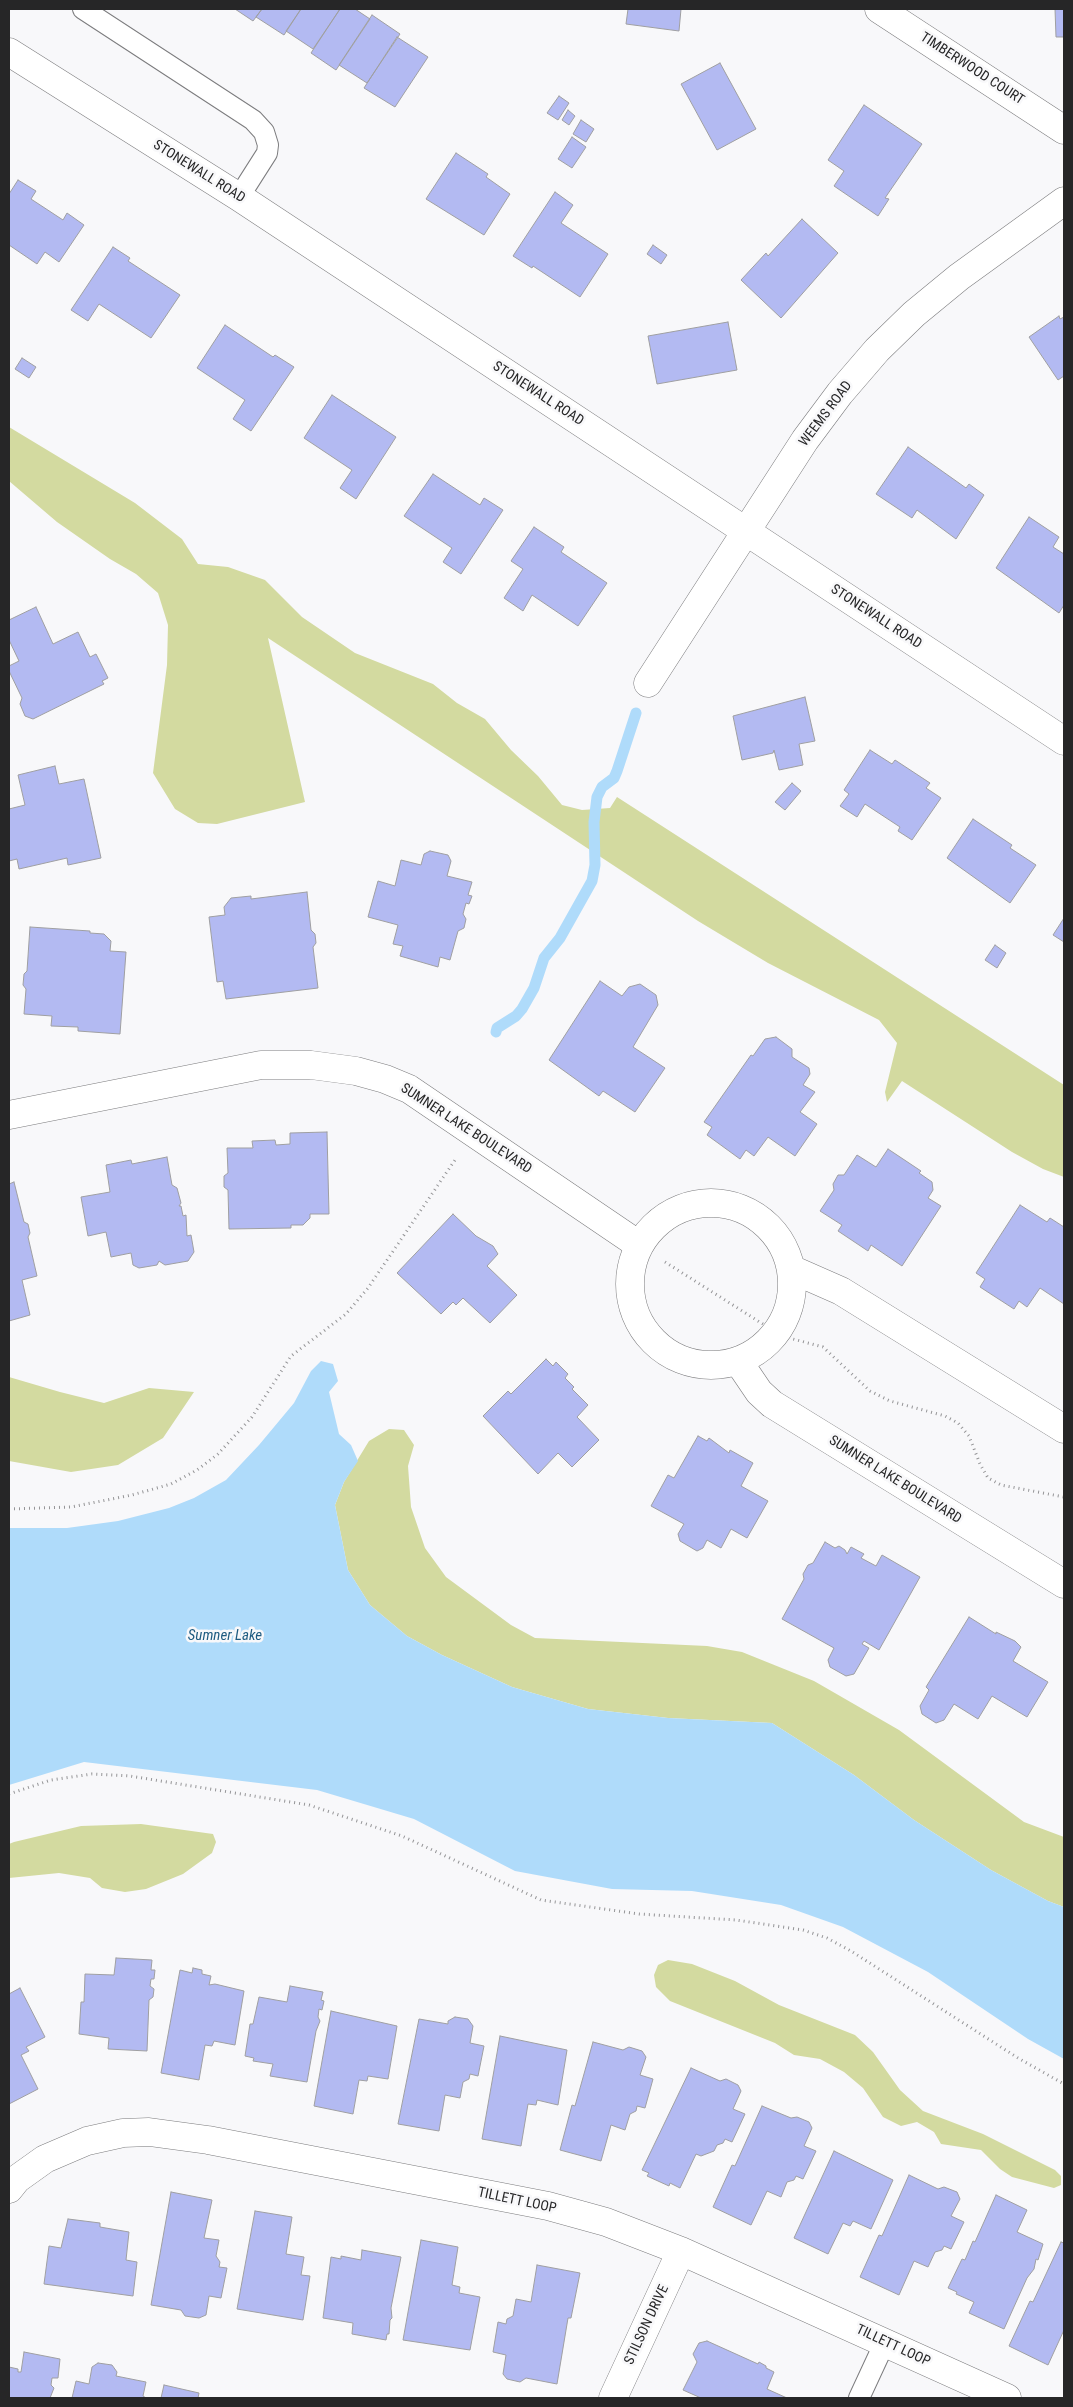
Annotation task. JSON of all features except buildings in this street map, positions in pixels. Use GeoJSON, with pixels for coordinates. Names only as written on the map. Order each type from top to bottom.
{"type":"FeatureCollection","features":[{"type":"Feature","properties":{"kind":"street","name":"TIMBERWOOD COURT"},"geometry":{"type":"LineString","coordinates":[[879,9],[1064,130]]}},
{"type":"Feature","properties":{"kind":"street","name":"STONEWALL ROAD"},"geometry":{"type":"LineString","coordinates":[[9,52],[239,197],[1064,741]]}},
{"type":"Feature","properties":{"kind":"street","name":"WEEMS ROAD"},"geometry":{"type":"LineString","coordinates":[[648,683],[805,440],[840,393],[877,350],[914,314],[959,277],[1064,201]]}},
{"type":"Feature","properties":{"kind":"street","name":"SUMNER LAKE BOULEVARD"},"geometry":{"type":"LineString","coordinates":[[9,1115],[261,1065],[312,1065],[356,1070],[385,1079],[409,1090],[474,1131],[640,1245]]}},
{"type":"Feature","properties":{"kind":"street"},"geometry":{"type":"LineString","coordinates":[[703,1203],[726,1204],[749,1212],[769,1227],[783,1246],[791,1269],[792,1293],[786,1317],[777,1333],[758,1352],[738,1361],[717,1366],[694,1364],[673,1357],[654,1343],[641,1326],[632,1305],[630,1282],[633,1260],[640,1245],[659,1221],[680,1209],[703,1203]]}},
{"type":"Feature","properties":{"kind":"street"},"geometry":{"type":"LineString","coordinates":[[791,1269],[841,1291],[1064,1429]]}},
{"type":"Feature","properties":{"kind":"street","name":"SUMNER LAKE BOULEVARD"},"geometry":{"type":"LineString","coordinates":[[738,1361],[759,1392],[772,1404],[1064,1584]]}},
{"type":"Feature","properties":{"kind":"street","name":"TILLETT LOOP"},"geometry":{"type":"LineString","coordinates":[[9,2188],[17,2179],[45,2159],[86,2141],[123,2133],[149,2132],[208,2140],[548,2206],[606,2222],[681,2251],[1007,2398]]}},
{"type":"Feature","properties":{"kind":"street","name":"STILSON DRIVE"},"geometry":{"type":"LineString","coordinates":[[612,2398],[681,2251]]}},
{"type":"Feature","properties":{"kind":"lane"},"geometry":{"type":"LineString","coordinates":[[83,9],[254,120],[264,132],[268,146],[267,153],[239,197]]}},
{"type":"Feature","properties":{"kind":"lane"},"geometry":{"type":"LineString","coordinates":[[859,2398],[885,2342]]}},
{"type":"Feature","properties":{"kind":"path"},"geometry":{"type":"LineString","coordinates":[[9,1509],[71,1506],[132,1495],[171,1484],[197,1470],[218,1454],[252,1417],[291,1356],[346,1314],[368,1288],[474,1131]]}},
{"type":"Feature","properties":{"kind":"path"},"geometry":{"type":"LineString","coordinates":[[640,1245],[777,1333],[822,1347],[870,1390],[884,1397],[945,1416],[958,1423],[969,1436],[980,1464],[988,1478],[1001,1485],[1064,1497]]}},
{"type":"Feature","properties":{"kind":"path"},"geometry":{"type":"LineString","coordinates":[[9,1794],[51,1780],[92,1774],[130,1776],[309,1805],[402,1836],[541,1900],[639,1914],[736,1920],[803,1930],[827,1938],[851,1951],[1018,2058],[1064,2084]]}},
{"type":"Feature","properties":{"kind":"green space"},"geometry":{"type":"Polygon","coordinates":[[[9,427],[135,503],[182,539],[198,564],[228,567],[265,580],[302,617],[355,653],[433,684],[457,703],[485,719],[562,805],[582,810],[610,808],[617,797],[1064,1085],[1064,1177],[1043,1169],[1012,1152],[902,1081],[887,1102],[885,1092],[897,1043],[879,1020],[768,963],[698,921],[268,638],[305,802],[217,824],[198,823],[175,809],[153,773],[167,665],[168,625],[158,593],[136,574],[110,559],[57,522],[9,481],[9,427]]]}},
{"type":"Feature","properties":{"kind":"green space"},"geometry":{"type":"Polygon","coordinates":[[[9,1377],[104,1403],[149,1388],[194,1392],[163,1438],[118,1465],[71,1472],[9,1461],[9,1377]]]}},
{"type":"Feature","properties":{"kind":"green space"},"geometry":{"type":"Polygon","coordinates":[[[389,1429],[404,1430],[414,1445],[408,1466],[411,1507],[425,1548],[446,1577],[511,1625],[535,1638],[707,1646],[742,1652],[814,1681],[899,1730],[1024,1822],[1064,1837],[1064,1907],[1048,1901],[991,1870],[914,1820],[854,1775],[772,1723],[668,1718],[588,1709],[512,1687],[442,1655],[407,1636],[370,1605],[348,1570],[335,1505],[344,1482],[369,1441],[389,1429]]]}},
{"type":"Feature","properties":{"kind":"green space"},"geometry":{"type":"Polygon","coordinates":[[[141,1824],[213,1834],[216,1842],[212,1853],[183,1874],[146,1889],[125,1892],[102,1888],[90,1878],[59,1873],[9,1878],[9,1844],[81,1826],[141,1824]]]}},
{"type":"Feature","properties":{"kind":"green space"},"geometry":{"type":"Polygon","coordinates":[[[668,1960],[692,1964],[735,1981],[779,2005],[855,2035],[873,2052],[900,2090],[923,2111],[983,2134],[1055,2170],[1061,2176],[1061,2185],[1054,2188],[1012,2177],[1000,2169],[981,2150],[941,2144],[934,2132],[917,2122],[901,2126],[883,2117],[863,2088],[844,2072],[820,2059],[794,2055],[775,2043],[670,2001],[656,1987],[654,1975],[658,1965],[668,1960]]]}},
{"type":"Feature","properties":{"kind":"water","name":"Sumner Lake"},"geometry":{"type":"Polygon","coordinates":[[[321,1361],[333,1364],[338,1381],[329,1392],[339,1434],[351,1445],[358,1461],[344,1482],[335,1505],[348,1570],[370,1605],[407,1636],[442,1655],[512,1687],[588,1709],[668,1718],[772,1723],[854,1775],[914,1820],[991,1870],[1048,1901],[1064,1907],[1064,2059],[1028,2039],[928,1972],[843,1927],[781,1905],[692,1891],[612,1889],[515,1871],[414,1819],[317,1790],[84,1762],[9,1785],[9,1528],[67,1528],[118,1521],[169,1508],[194,1498],[226,1480],[259,1445],[294,1403],[311,1371],[321,1361]]]}},
{"type":"Feature","properties":{"kind":"waterway"},"geometry":{"type":"LineString","coordinates":[[496,1032],[497,1028],[516,1016],[522,1009],[534,988],[544,958],[560,938],[592,881],[595,865],[594,822],[597,797],[602,787],[614,778],[636,713]]}}]}
